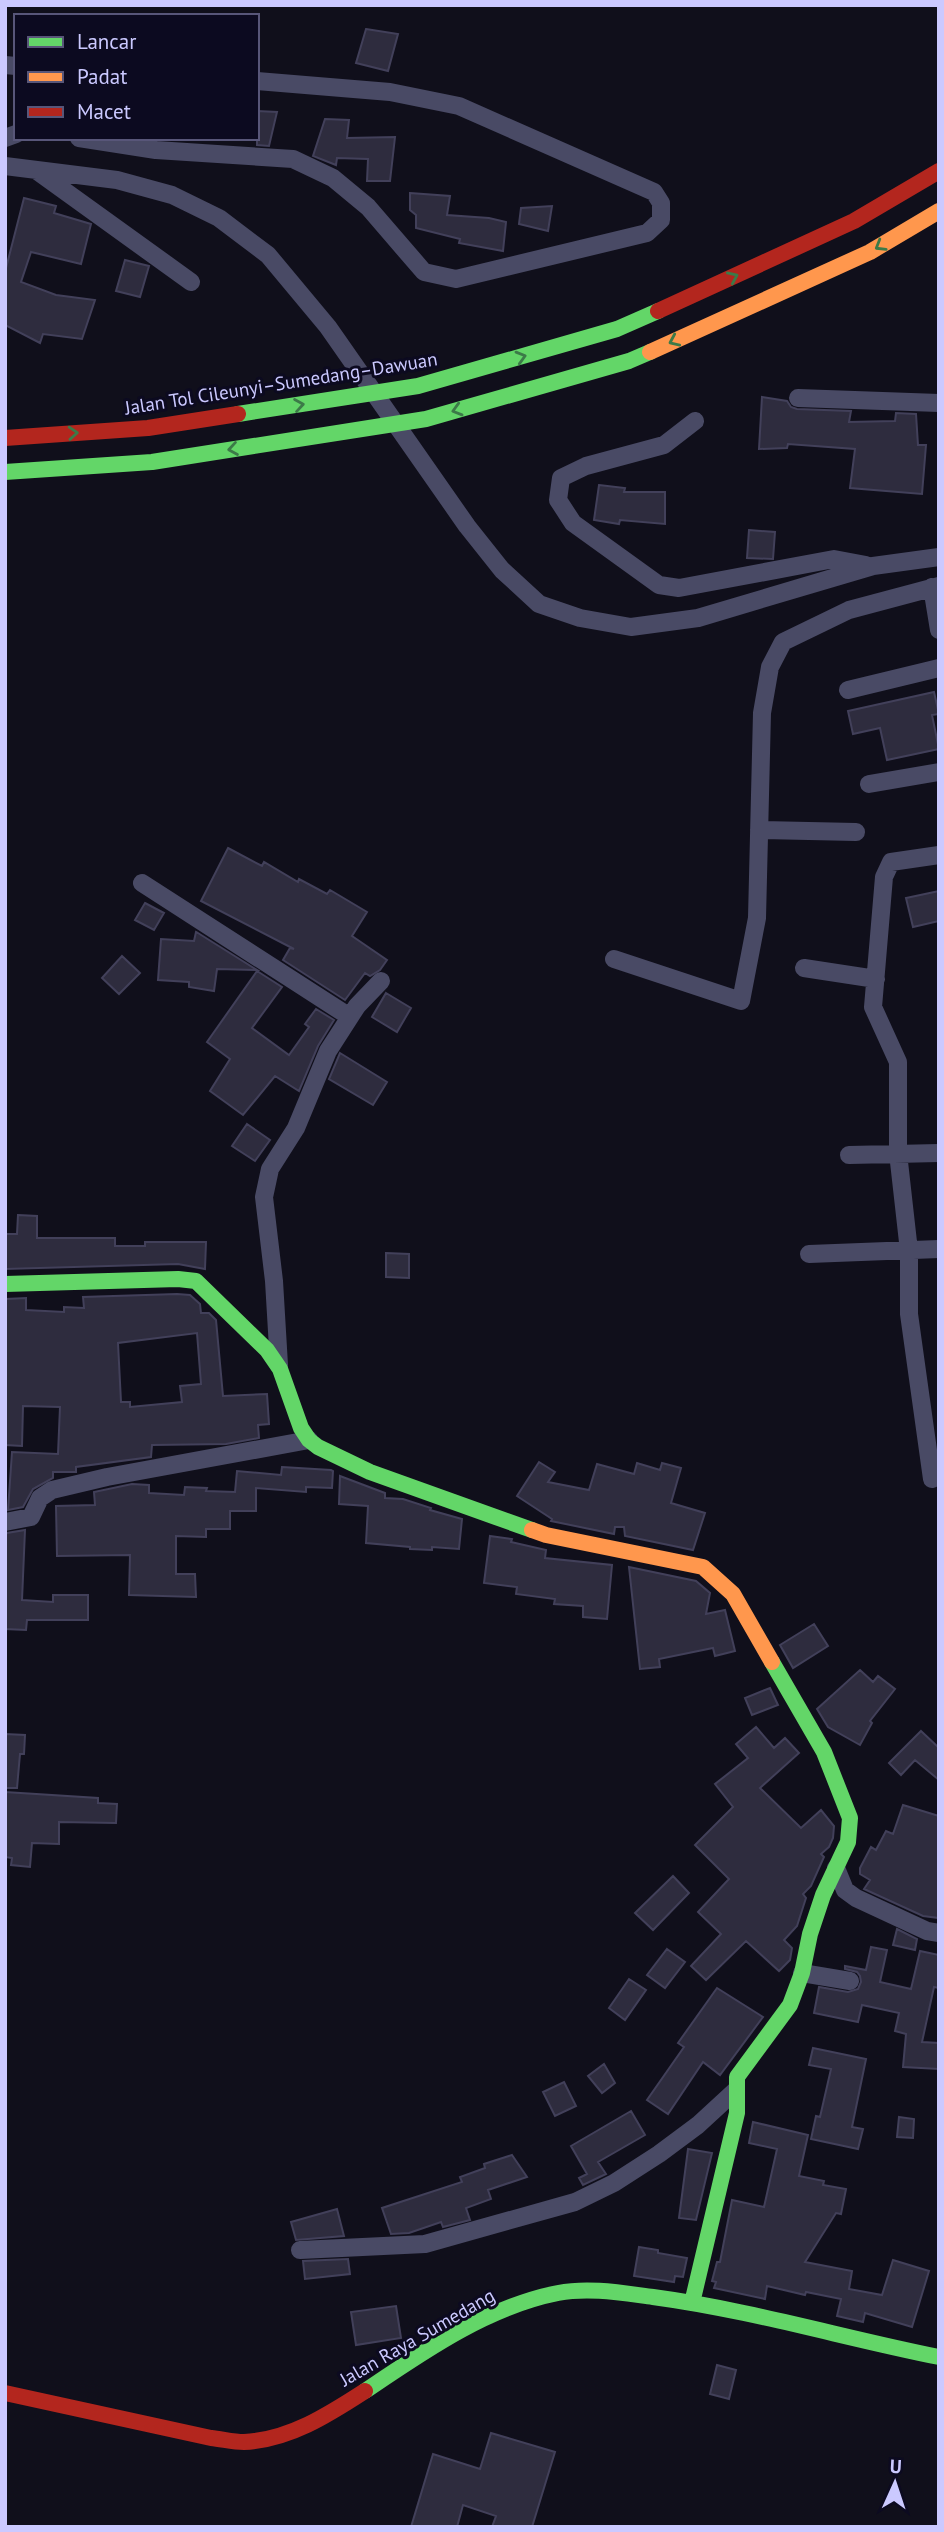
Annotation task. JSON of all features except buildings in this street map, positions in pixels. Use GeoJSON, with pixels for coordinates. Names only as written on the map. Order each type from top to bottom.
{"type":"FeatureCollection","features":[{"type":"Feature","properties":{"kind":"main road","name":"Jalan Tol Cileunyi–Sumedang–Dawuan"},"geometry":{"type":"LineString","coordinates":[[5,438],[148,428],[418,386],[564,345],[617,329],[854,222],[939,171]]}},
{"type":"Feature","properties":{"kind":"main road"},"geometry":{"type":"LineString","coordinates":[[5,472],[152,462],[426,419],[629,361],[870,252],[939,211]]}},
{"type":"Feature","properties":{"kind":"main road"},"geometry":{"type":"LineString","coordinates":[[5,1284],[178,1279],[197,1281],[267,1349],[280,1369],[301,1428],[318,1447],[370,1472],[546,1535],[703,1567],[721,1580],[733,1594],[824,1752],[850,1818],[848,1842],[823,1895],[810,1934],[802,1973],[790,2005],[737,2077],[737,2113],[692,2302]]}},
{"type":"Feature","properties":{"kind":"main road","name":"Jalan Raya Sumedang"},"geometry":{"type":"LineString","coordinates":[[5,2393],[211,2438],[241,2442],[268,2439],[311,2425],[402,2366],[512,2305],[561,2292],[616,2293],[692,2302],[939,2357]]}},
{"type":"Feature","properties":{"kind":"street"},"geometry":{"type":"LineString","coordinates":[[92,140],[156,150],[293,159],[333,178],[368,207],[424,272],[456,279],[647,233],[661,220],[661,203],[654,192],[459,106],[390,92],[259,81]]}},
{"type":"Feature","properties":{"kind":"street"},"geometry":{"type":"LineString","coordinates":[[5,166],[117,180],[172,195],[219,218],[268,255],[328,327],[467,526],[502,570],[539,604],[580,618],[631,627],[698,618],[873,566],[939,557]]}},
{"type":"Feature","properties":{"kind":"street"},"geometry":{"type":"LineString","coordinates":[[34,169],[191,282]]}},
{"type":"Feature","properties":{"kind":"street"},"geometry":{"type":"LineString","coordinates":[[798,398],[939,403]]}},
{"type":"Feature","properties":{"kind":"street"},"geometry":{"type":"LineString","coordinates":[[695,421],[664,445],[586,466],[561,478],[558,499],[573,523],[659,586],[679,587],[834,559],[873,566]]}},
{"type":"Feature","properties":{"kind":"street"},"geometry":{"type":"LineString","coordinates":[[614,959],[741,1001],[757,918],[762,713],[770,667],[783,642],[849,610],[935,587],[939,630]]}},
{"type":"Feature","properties":{"kind":"street"},"geometry":{"type":"LineString","coordinates":[[848,690],[939,668]]}},
{"type":"Feature","properties":{"kind":"street"},"geometry":{"type":"LineString","coordinates":[[869,784],[939,772]]}},
{"type":"Feature","properties":{"kind":"street"},"geometry":{"type":"LineString","coordinates":[[759,830],[856,832]]}},
{"type":"Feature","properties":{"kind":"street"},"geometry":{"type":"LineString","coordinates":[[932,1479],[909,1314],[909,1251],[898,1153],[898,1062],[873,1007],[884,877],[891,862],[939,855]]}},
{"type":"Feature","properties":{"kind":"street"},"geometry":{"type":"LineString","coordinates":[[142,883],[350,1017]]}},
{"type":"Feature","properties":{"kind":"street"},"geometry":{"type":"LineString","coordinates":[[804,968],[876,979]]}},
{"type":"Feature","properties":{"kind":"street"},"geometry":{"type":"LineString","coordinates":[[280,1369],[274,1281],[264,1197],[270,1169],[296,1128],[328,1051],[350,1017],[381,981]]}},
{"type":"Feature","properties":{"kind":"street"},"geometry":{"type":"LineString","coordinates":[[849,1155],[939,1153]]}},
{"type":"Feature","properties":{"kind":"street"},"geometry":{"type":"LineString","coordinates":[[809,1254],[939,1249]]}},
{"type":"Feature","properties":{"kind":"street"},"geometry":{"type":"LineString","coordinates":[[5,1522],[31,1517],[40,1498],[52,1490],[309,1440]]}},
{"type":"Feature","properties":{"kind":"street"},"geometry":{"type":"LineString","coordinates":[[836,1868],[845,1890],[856,1898],[915,1926],[939,1933]]}},
{"type":"Feature","properties":{"kind":"street"},"geometry":{"type":"LineString","coordinates":[[802,1973],[850,1981]]}},
{"type":"Feature","properties":{"kind":"street"},"geometry":{"type":"LineString","coordinates":[[300,2250],[425,2244],[575,2202],[614,2183],[659,2154],[736,2090]]}},
{"type":"Feature","properties":{"kind":"traffic: fast"},"geometry":{"type":"LineString","coordinates":[[238,414],[418,386],[617,329],[658,311]]}},
{"type":"Feature","properties":{"kind":"traffic: fast"},"geometry":{"type":"LineString","coordinates":[[5,472],[152,462],[426,419],[629,361],[650,352]]}},
{"type":"Feature","properties":{"kind":"traffic: fast"},"geometry":{"type":"LineString","coordinates":[[5,1284],[178,1279],[196,1281],[267,1350],[280,1369],[301,1428],[318,1447],[370,1472],[532,1530]]}},
{"type":"Feature","properties":{"kind":"traffic: fast"},"geometry":{"type":"LineString","coordinates":[[692,2303],[737,2113],[737,2077],[790,2005],[802,1973],[810,1934],[823,1895],[848,1842],[850,1818],[824,1752],[772,1662]]}},
{"type":"Feature","properties":{"kind":"traffic: fast"},"geometry":{"type":"LineString","coordinates":[[365,2391],[433,2346],[481,2320],[532,2300],[558,2293],[582,2291],[606,2291],[725,2309],[939,2357]]}},
{"type":"Feature","properties":{"kind":"traffic: slow"},"geometry":{"type":"LineString","coordinates":[[650,352],[870,252],[939,211]]}},
{"type":"Feature","properties":{"kind":"traffic: slow"},"geometry":{"type":"LineString","coordinates":[[532,1530],[703,1567],[733,1594],[772,1662]]}},
{"type":"Feature","properties":{"kind":"traffic: jam"},"geometry":{"type":"LineString","coordinates":[[658,311],[854,221],[939,171]]}},
{"type":"Feature","properties":{"kind":"traffic: jam"},"geometry":{"type":"LineString","coordinates":[[5,438],[148,428],[238,414]]}},
{"type":"Feature","properties":{"kind":"traffic: jam"},"geometry":{"type":"LineString","coordinates":[[5,2393],[211,2438],[244,2442],[277,2437],[308,2425],[365,2391]]}}]}
